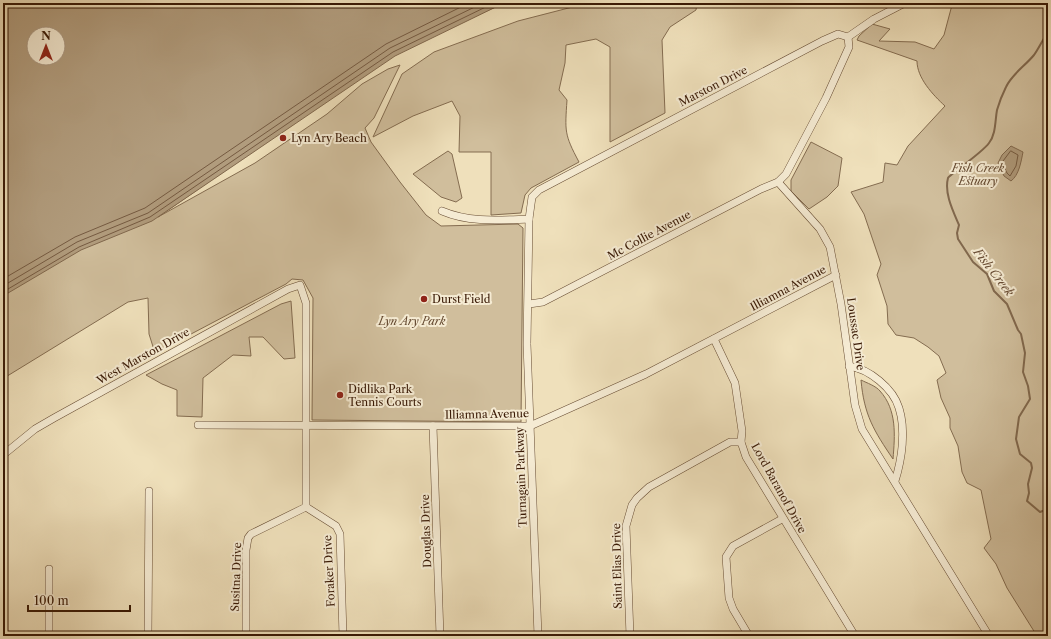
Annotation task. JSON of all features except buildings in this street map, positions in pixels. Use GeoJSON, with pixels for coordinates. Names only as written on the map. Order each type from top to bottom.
{"type":"FeatureCollection","features":[{"type":"Feature","properties":{"kind":"street"},"geometry":{"type":"LineString","coordinates":[[778,182],[786,174],[826,98],[849,47],[848,37],[874,19],[905,3]]}},
{"type":"Feature","properties":{"kind":"street","name":"Marston Drive"},"geometry":{"type":"LineString","coordinates":[[532,197],[542,188],[822,41],[838,34],[848,37]]}},
{"type":"Feature","properties":{"kind":"street","name":"Loussac Drive"},"geometry":{"type":"LineString","coordinates":[[778,182],[825,236],[833,254],[855,405],[862,429],[989,636]]}},
{"type":"Feature","properties":{"kind":"street","name":"Mc Collie Avenue"},"geometry":{"type":"LineString","coordinates":[[529,304],[543,302],[761,189],[778,182]]}},
{"type":"Feature","properties":{"kind":"street","name":"Turnagain Parkway"},"geometry":{"type":"LineString","coordinates":[[532,197],[529,219],[529,304],[527,344],[538,636]]}},
{"type":"Feature","properties":{"kind":"street"},"geometry":{"type":"LineString","coordinates":[[442,211],[464,219],[529,219]]}},
{"type":"Feature","properties":{"kind":"street","name":"Illiamna Avenue"},"geometry":{"type":"LineString","coordinates":[[198,425],[530,426],[618,388],[836,275]]}},
{"type":"Feature","properties":{"kind":"street","name":"West Marston Drive"},"geometry":{"type":"LineString","coordinates":[[3,455],[35,429],[54,418],[288,289],[300,285],[306,303],[306,426]]}},
{"type":"Feature","properties":{"kind":"street","name":"Lord Baranof Drive"},"geometry":{"type":"LineString","coordinates":[[714,339],[737,392],[742,431],[741,442],[746,457],[782,519],[854,636]]}},
{"type":"Feature","properties":{"kind":"street"},"geometry":{"type":"LineString","coordinates":[[849,366],[860,368],[870,373],[889,392],[897,403],[900,420],[901,460],[894,481]]}},
{"type":"Feature","properties":{"kind":"street"},"geometry":{"type":"LineString","coordinates":[[306,426],[306,507]]}},
{"type":"Feature","properties":{"kind":"street","name":"Douglas Drive"},"geometry":{"type":"LineString","coordinates":[[433,426],[440,636]]}},
{"type":"Feature","properties":{"kind":"street","name":"Saint Elias Drive"},"geometry":{"type":"LineString","coordinates":[[630,636],[626,526],[632,505],[649,487],[730,442],[741,442]]}},
{"type":"Feature","properties":{"kind":"street"},"geometry":{"type":"LineString","coordinates":[[148,636],[149,491]]}},
{"type":"Feature","properties":{"kind":"street","name":"Susitna Drive"},"geometry":{"type":"LineString","coordinates":[[246,636],[246,550],[248,538],[256,531],[306,507]]}},
{"type":"Feature","properties":{"kind":"street","name":"Foraker Drive"},"geometry":{"type":"LineString","coordinates":[[306,507],[336,526],[340,534],[343,636]]}},
{"type":"Feature","properties":{"kind":"street"},"geometry":{"type":"LineString","coordinates":[[750,636],[733,609],[729,598],[726,557],[733,546],[782,519]]}},
{"type":"Feature","properties":{"kind":"street"},"geometry":{"type":"LineString","coordinates":[[49,569],[49,636]]}},
{"type":"Feature","properties":{"kind":"green space","name":"Lyn Ary Park"},"geometry":{"type":"Polygon","coordinates":[[[26,3],[504,3],[393,54],[158,217],[255,163],[327,114],[362,84],[388,69],[400,65],[374,118],[365,128],[371,142],[400,182],[426,215],[441,226],[518,224],[523,228],[521,422],[312,420],[313,298],[303,280],[292,279],[286,284],[155,353],[149,334],[148,298],[128,302],[4,378],[3,296],[26,3]]]}},
{"type":"Feature","properties":{"kind":"green space"},"geometry":{"type":"Polygon","coordinates":[[[588,3],[697,3],[696,10],[670,27],[662,40],[665,113],[610,142],[610,47],[596,39],[566,45],[565,63],[559,90],[567,100],[566,126],[568,138],[579,162],[531,188],[525,195],[521,213],[491,215],[491,152],[459,152],[460,116],[452,101],[413,116],[373,137],[402,74],[434,52],[518,21],[588,3]]]}},
{"type":"Feature","properties":{"kind":"green space","name":"Fish Creek Estuary"},"geometry":{"type":"Polygon","coordinates":[[[963,3],[1048,3],[1048,636],[1037,636],[1007,588],[996,564],[984,548],[991,539],[981,490],[967,483],[962,472],[958,446],[950,428],[950,418],[941,398],[937,380],[946,373],[939,356],[914,338],[896,335],[888,324],[887,306],[877,275],[881,264],[864,214],[851,192],[883,182],[885,163],[897,165],[908,146],[945,106],[926,86],[920,74],[917,61],[857,40],[859,36],[872,24],[890,29],[879,41],[915,42],[934,49],[944,35],[952,5],[963,3]]]}},
{"type":"Feature","properties":{"kind":"green space"},"geometry":{"type":"Polygon","coordinates":[[[811,142],[842,158],[838,186],[827,197],[809,209],[791,191],[791,180],[811,142]]]}},
{"type":"Feature","properties":{"kind":"green space"},"geometry":{"type":"Polygon","coordinates":[[[448,151],[452,154],[462,198],[456,202],[441,197],[413,174],[448,151]]]}},
{"type":"Feature","properties":{"kind":"green space"},"geometry":{"type":"Polygon","coordinates":[[[291,301],[295,358],[284,359],[263,337],[249,337],[251,356],[233,355],[203,378],[202,417],[177,416],[177,390],[146,375],[281,304],[291,301]]]}},
{"type":"Feature","properties":{"kind":"green space"},"geometry":{"type":"Polygon","coordinates":[[[861,380],[874,386],[886,398],[894,423],[893,459],[880,440],[867,413],[861,380]]]}},
{"type":"Feature","properties":{"kind":"water"},"geometry":{"type":"Polygon","coordinates":[[[3,3],[504,3],[395,56],[152,221],[81,250],[3,296],[3,3]]]}},
{"type":"Feature","properties":{"kind":"water"},"geometry":{"type":"Polygon","coordinates":[[[1011,146],[1023,152],[1018,172],[1011,181],[1004,176],[998,163],[1002,155],[1011,146]]]}},
{"type":"Feature","properties":{"kind":"waterway","name":"Fish Creek"},"geometry":{"type":"LineString","coordinates":[[1048,32],[1034,55],[1015,74],[1006,87],[997,110],[994,132],[989,143],[950,176],[947,184],[948,196],[959,225],[957,233],[958,239],[973,262],[987,274],[994,291],[1007,304],[1021,334],[1025,353],[1023,372],[1028,386],[1030,399],[1019,417],[1016,439],[1020,454],[1031,463],[1032,468],[1028,484],[1029,493],[1027,501],[1040,512],[1048,509]]}},
{"type":"Feature","properties":{"kind":"place","name":"Lyn Ary Beach"},"geometry":{"type":"Point","coordinates":[283,138]}},
{"type":"Feature","properties":{"kind":"place","name":"Durst Field"},"geometry":{"type":"Point","coordinates":[424,299]}},
{"type":"Feature","properties":{"kind":"place","name":"Didlika Park Tennis Courts"},"geometry":{"type":"Point","coordinates":[340,395]}}]}
